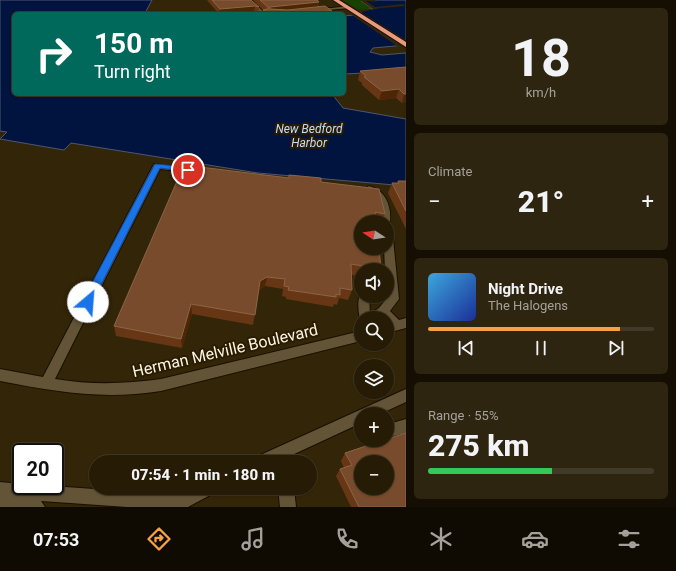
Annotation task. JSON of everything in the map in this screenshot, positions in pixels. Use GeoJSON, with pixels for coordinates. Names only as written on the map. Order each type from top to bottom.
{"type":"FeatureCollection","features":[{"type":"Feature","properties":{"kind":"highway"},"geometry":{"type":"LineString","coordinates":[[336,0],[406,46]]}},
{"type":"Feature","properties":{"kind":"street"},"geometry":{"type":"LineString","coordinates":[[248,0],[262,12]]}},
{"type":"Feature","properties":{"kind":"street"},"geometry":{"type":"LineString","coordinates":[[313,10],[348,8]]}},
{"type":"Feature","properties":{"kind":"street"},"geometry":{"type":"LineString","coordinates":[[46,384],[157,166],[203,172]]}},
{"type":"Feature","properties":{"kind":"street"},"geometry":{"type":"LineString","coordinates":[[362,188],[373,190],[381,196],[385,215]]}},
{"type":"Feature","properties":{"kind":"street"},"geometry":{"type":"LineString","coordinates":[[383,311],[392,301],[393,297],[389,255]]}},
{"type":"Feature","properties":{"kind":"street","name":"Herman Melville Boulevard"},"geometry":{"type":"LineString","coordinates":[[0,375],[46,384],[90,390],[110,391],[141,388],[354,338]]}},
{"type":"Feature","properties":{"kind":"street"},"geometry":{"type":"LineString","coordinates":[[379,407],[406,395]]}},
{"type":"Feature","properties":{"kind":"street"},"geometry":{"type":"LineString","coordinates":[[285,455],[354,420]]}},
{"type":"Feature","properties":{"kind":"street"},"geometry":{"type":"LineString","coordinates":[[0,490],[97,502],[175,505],[195,495]]}},
{"type":"Feature","properties":{"kind":"street"},"geometry":{"type":"LineString","coordinates":[[287,495],[288,507]]}},
{"type":"Feature","properties":{"kind":"street"},"geometry":{"type":"LineString","coordinates":[[0,503],[36,507]]}},
{"type":"Feature","properties":{"kind":"green space"},"geometry":{"type":"Polygon","coordinates":[[[343,0],[362,0],[374,9],[359,10],[343,0]]]}},
{"type":"Feature","properties":{"kind":"water","name":"New Bedford Harbor"},"geometry":{"type":"Polygon","coordinates":[[[0,0],[152,0],[146,12],[12,12],[12,96],[334,96],[343,108],[406,119],[406,186],[258,173],[71,143],[64,150],[0,139],[7,132],[0,131],[0,0]]]}},
{"type":"Feature","properties":{"kind":"water"},"geometry":{"type":"Polygon","coordinates":[[[406,0],[406,45],[373,48],[370,52],[382,55],[406,53],[406,71],[346,74],[346,16],[363,14],[359,10],[373,9],[361,1],[406,0]]]}},
{"type":"Feature","properties":{"kind":"pier"},"geometry":{"type":"Polygon","coordinates":[[[360,0],[376,0],[375,1],[378,2],[366,1],[375,7],[403,4],[405,6],[381,8],[361,12],[406,40],[406,47],[400,48],[349,13],[358,12],[358,9],[373,9],[360,0]]]}},
{"type":"Feature","properties":{"kind":"building"},"geometry":{"type":"Polygon","coordinates":[[[212,0],[251,0],[259,7],[255,6],[220,9],[212,0]]]}},
{"type":"Feature","properties":{"kind":"building"},"geometry":{"type":"Polygon","coordinates":[[[260,0],[317,0],[319,2],[270,7],[270,9],[288,10],[325,6],[332,11],[266,12],[263,10],[268,9],[268,7],[260,0]]]}},
{"type":"Feature","properties":{"kind":"building"},"geometry":{"type":"Polygon","coordinates":[[[406,67],[406,94],[399,89],[382,91],[364,77],[366,76],[360,71],[406,67]]]}},
{"type":"Feature","properties":{"kind":"building"},"geometry":{"type":"Polygon","coordinates":[[[184,165],[289,178],[289,175],[321,178],[321,182],[379,189],[385,214],[375,212],[375,215],[354,215],[354,255],[380,255],[380,263],[351,264],[352,290],[340,288],[340,295],[336,294],[336,297],[288,290],[289,287],[284,286],[285,279],[267,277],[260,281],[255,315],[191,304],[181,339],[114,326],[184,165]]]}},
{"type":"Feature","properties":{"kind":"building"},"geometry":{"type":"Polygon","coordinates":[[[398,181],[406,181],[406,211],[392,183],[399,183],[398,181]]]}},
{"type":"Feature","properties":{"kind":"building"},"geometry":{"type":"Polygon","coordinates":[[[406,433],[406,507],[359,507],[340,469],[352,465],[345,453],[363,447],[394,447],[394,437],[406,433]]]}},
{"type":"Feature","properties":{"kind":"route"},"geometry":{"type":"LineString","coordinates":[[88,302],[157,166],[188,170]]}}]}
